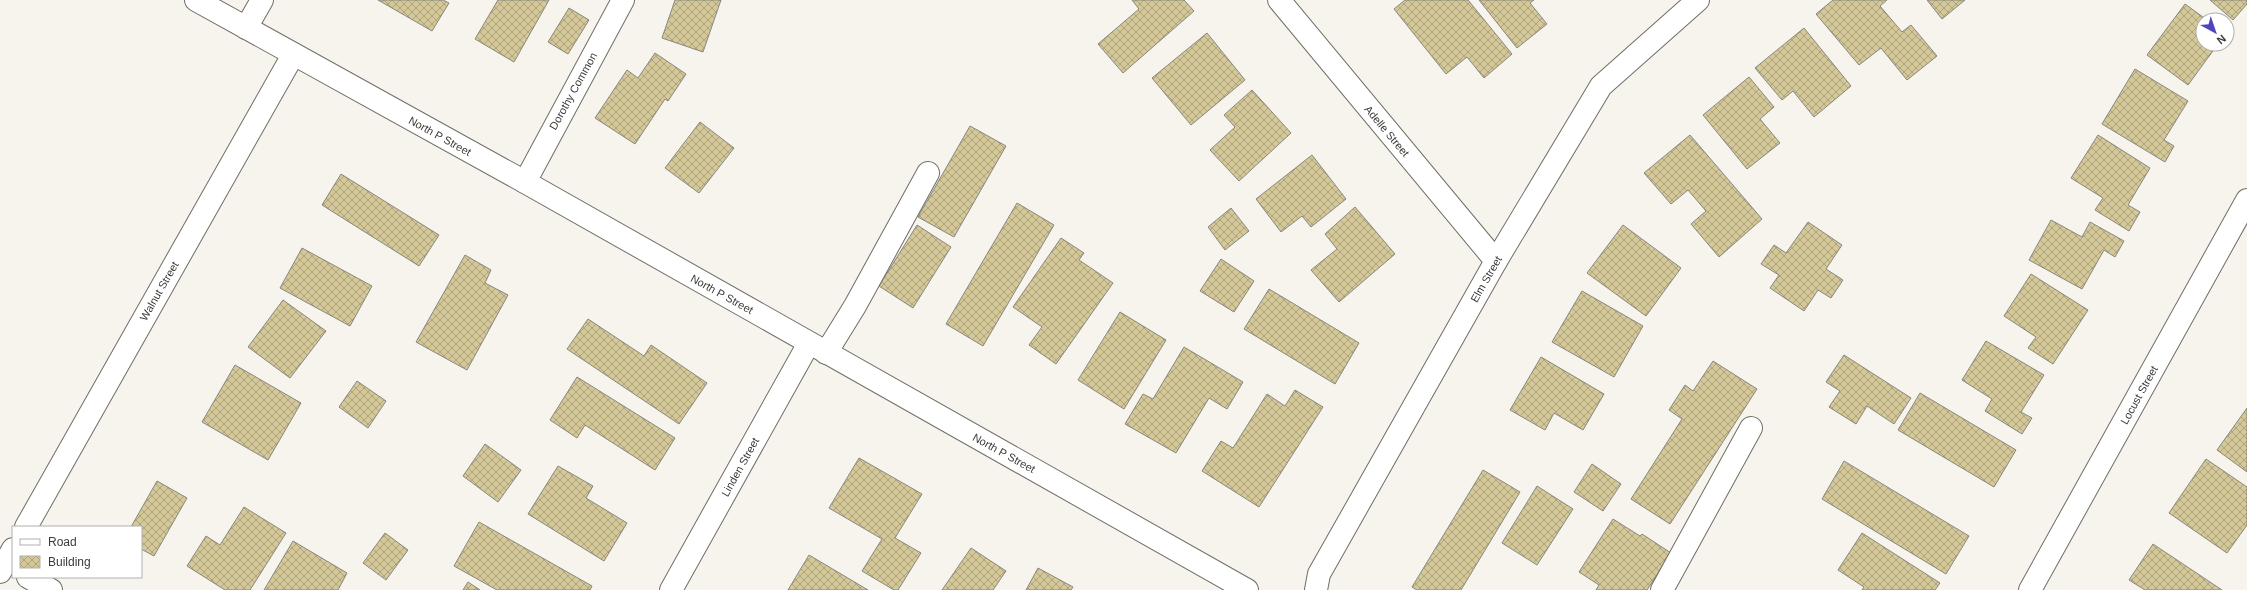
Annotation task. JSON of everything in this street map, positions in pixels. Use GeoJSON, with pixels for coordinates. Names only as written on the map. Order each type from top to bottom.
{"type":"FeatureCollection","features":[{"type":"Feature","properties":{"kind":"street","name":"North P Street"},"geometry":{"type":"LineString","coordinates":[[196,0],[524,182],[1247,590]]}},
{"type":"Feature","properties":{"kind":"street"},"geometry":{"type":"LineString","coordinates":[[246,28],[262,0]]}},
{"type":"Feature","properties":{"kind":"street","name":"Dorothy Common"},"geometry":{"type":"LineString","coordinates":[[524,182],[623,0]]}},
{"type":"Feature","properties":{"kind":"street","name":"Adelle Street"},"geometry":{"type":"LineString","coordinates":[[1279,0],[1496,261]]}},
{"type":"Feature","properties":{"kind":"street","name":"Elm Street"},"geometry":{"type":"LineString","coordinates":[[1316,590],[1319,574],[1496,261],[1601,86],[1698,0]]}},
{"type":"Feature","properties":{"kind":"street","name":"Walnut Street"},"geometry":{"type":"LineString","coordinates":[[27,526],[293,55]]}},
{"type":"Feature","properties":{"kind":"street","name":"Linden Street"},"geometry":{"type":"LineString","coordinates":[[671,590],[818,348],[855,306],[928,173]]}},
{"type":"Feature","properties":{"kind":"street","name":"Locust Street"},"geometry":{"type":"LineString","coordinates":[[2030,590],[2247,200]]}},
{"type":"Feature","properties":{"kind":"street"},"geometry":{"type":"LineString","coordinates":[[1662,590],[1752,428]]}},
{"type":"Feature","properties":{"kind":"street"},"geometry":{"type":"LineString","coordinates":[[30,578],[51,590]]}},
{"type":"Feature","properties":{"kind":"building"},"geometry":{"type":"Polygon","coordinates":[[[378,0],[443,0],[449,3],[432,31],[378,0]]]}},
{"type":"Feature","properties":{"kind":"building"},"geometry":{"type":"Polygon","coordinates":[[[498,0],[549,0],[514,62],[475,39],[498,0]]]}},
{"type":"Feature","properties":{"kind":"building"},"geometry":{"type":"Polygon","coordinates":[[[675,0],[721,0],[703,52],[662,38],[675,0]]]}},
{"type":"Feature","properties":{"kind":"building"},"geometry":{"type":"Polygon","coordinates":[[[1132,0],[1184,0],[1194,11],[1123,73],[1098,44],[1139,9],[1132,0]]]}},
{"type":"Feature","properties":{"kind":"building"},"geometry":{"type":"Polygon","coordinates":[[[1405,0],[1468,0],[1512,54],[1484,78],[1467,57],[1446,74],[1394,9],[1405,0]]]}},
{"type":"Feature","properties":{"kind":"building"},"geometry":{"type":"Polygon","coordinates":[[[1479,0],[1534,0],[1530,3],[1547,24],[1517,48],[1479,0]]]}},
{"type":"Feature","properties":{"kind":"building"},"geometry":{"type":"Polygon","coordinates":[[[1833,0],[1887,0],[1880,6],[1902,32],[1911,25],[1937,56],[1907,80],[1881,48],[1859,65],[1816,14],[1833,0]]]}},
{"type":"Feature","properties":{"kind":"building"},"geometry":{"type":"Polygon","coordinates":[[[1927,0],[1965,0],[1942,19],[1927,0]]]}},
{"type":"Feature","properties":{"kind":"building"},"geometry":{"type":"Polygon","coordinates":[[[2210,0],[2247,0],[2247,4],[2235,18],[2235,12],[2224,12],[2210,0]]]}},
{"type":"Feature","properties":{"kind":"building"},"geometry":{"type":"Polygon","coordinates":[[[2185,4],[2196,12],[2195,52],[2212,52],[2188,85],[2147,55],[2185,4]]]}},
{"type":"Feature","properties":{"kind":"building"},"geometry":{"type":"Polygon","coordinates":[[[569,8],[589,20],[568,54],[548,42],[569,8]]]}},
{"type":"Feature","properties":{"kind":"building"},"geometry":{"type":"Polygon","coordinates":[[[1804,28],[1851,86],[1814,117],[1793,91],[1782,100],[1755,68],[1804,28]]]}},
{"type":"Feature","properties":{"kind":"building"},"geometry":{"type":"Polygon","coordinates":[[[1207,33],[1245,80],[1191,125],[1152,78],[1207,33]]]}},
{"type":"Feature","properties":{"kind":"building"},"geometry":{"type":"Polygon","coordinates":[[[655,53],[686,74],[668,101],[665,99],[635,144],[595,118],[627,70],[638,78],[655,53]]]}},
{"type":"Feature","properties":{"kind":"building"},"geometry":{"type":"Polygon","coordinates":[[[2135,69],[2188,101],[2164,140],[2174,146],[2165,162],[2102,124],[2135,69]]]}},
{"type":"Feature","properties":{"kind":"building"},"geometry":{"type":"Polygon","coordinates":[[[1749,77],[1774,107],[1760,119],[1780,143],[1747,169],[1703,115],[1749,77]]]}},
{"type":"Feature","properties":{"kind":"building"},"geometry":{"type":"Polygon","coordinates":[[[1252,90],[1291,133],[1239,181],[1210,150],[1235,127],[1224,115],[1252,90]]]}},
{"type":"Feature","properties":{"kind":"building"},"geometry":{"type":"Polygon","coordinates":[[[700,122],[734,148],[699,193],[665,168],[700,122]]]}},
{"type":"Feature","properties":{"kind":"building"},"geometry":{"type":"Polygon","coordinates":[[[970,126],[1006,146],[954,237],[918,217],[970,126]]]}},
{"type":"Feature","properties":{"kind":"building"},"geometry":{"type":"Polygon","coordinates":[[[1690,135],[1762,219],[1719,257],[1691,224],[1706,211],[1688,190],[1671,204],[1644,173],[1690,135]]]}},
{"type":"Feature","properties":{"kind":"building"},"geometry":{"type":"Polygon","coordinates":[[[2098,135],[2150,168],[2128,205],[2140,212],[2129,231],[2095,210],[2103,198],[2071,178],[2098,135]]]}},
{"type":"Feature","properties":{"kind":"building"},"geometry":{"type":"Polygon","coordinates":[[[1312,155],[1346,199],[1311,227],[1302,216],[1281,232],[1256,199],[1312,155]]]}},
{"type":"Feature","properties":{"kind":"building"},"geometry":{"type":"Polygon","coordinates":[[[341,174],[439,235],[419,266],[322,205],[341,174]]]}},
{"type":"Feature","properties":{"kind":"building"},"geometry":{"type":"Polygon","coordinates":[[[1017,203],[1054,225],[983,346],[946,324],[1017,203]]]}},
{"type":"Feature","properties":{"kind":"building"},"geometry":{"type":"Polygon","coordinates":[[[1355,207],[1395,254],[1339,302],[1311,270],[1337,249],[1325,234],[1355,207]]]}},
{"type":"Feature","properties":{"kind":"building"},"geometry":{"type":"Polygon","coordinates":[[[1231,208],[1249,231],[1225,250],[1208,227],[1231,208]]]}},
{"type":"Feature","properties":{"kind":"building"},"geometry":{"type":"Polygon","coordinates":[[[2051,220],[2082,237],[2090,222],[2124,241],[2115,257],[2104,250],[2082,289],[2029,260],[2051,220]]]}},
{"type":"Feature","properties":{"kind":"building"},"geometry":{"type":"Polygon","coordinates":[[[1808,222],[1842,245],[1826,269],[1843,280],[1831,298],[1818,290],[1804,311],[1770,288],[1779,275],[1761,264],[1774,245],[1786,253],[1808,222]]]}},
{"type":"Feature","properties":{"kind":"building"},"geometry":{"type":"Polygon","coordinates":[[[917,225],[951,247],[913,308],[879,286],[917,225]]]}},
{"type":"Feature","properties":{"kind":"building"},"geometry":{"type":"Polygon","coordinates":[[[1623,225],[1681,268],[1646,316],[1587,273],[1623,225]]]}},
{"type":"Feature","properties":{"kind":"building"},"geometry":{"type":"Polygon","coordinates":[[[1061,238],[1084,253],[1079,260],[1113,283],[1056,364],[1029,345],[1042,327],[1013,307],[1061,238]]]}},
{"type":"Feature","properties":{"kind":"building"},"geometry":{"type":"Polygon","coordinates":[[[302,248],[372,286],[350,326],[280,288],[302,248]]]}},
{"type":"Feature","properties":{"kind":"building"},"geometry":{"type":"Polygon","coordinates":[[[465,255],[491,270],[485,283],[508,295],[467,370],[416,342],[465,255]]]}},
{"type":"Feature","properties":{"kind":"building"},"geometry":{"type":"Polygon","coordinates":[[[1221,259],[1254,281],[1234,312],[1200,291],[1221,259]]]}},
{"type":"Feature","properties":{"kind":"building"},"geometry":{"type":"Polygon","coordinates":[[[2031,274],[2088,310],[2053,364],[2028,348],[2036,337],[2004,316],[2031,274]]]}},
{"type":"Feature","properties":{"kind":"building"},"geometry":{"type":"Polygon","coordinates":[[[1269,289],[1359,343],[1335,384],[1244,329],[1269,289]]]}},
{"type":"Feature","properties":{"kind":"building"},"geometry":{"type":"Polygon","coordinates":[[[1582,291],[1643,326],[1614,377],[1552,342],[1582,291]]]}},
{"type":"Feature","properties":{"kind":"building"},"geometry":{"type":"Polygon","coordinates":[[[283,300],[326,331],[290,378],[248,347],[283,300]]]}},
{"type":"Feature","properties":{"kind":"building"},"geometry":{"type":"Polygon","coordinates":[[[1120,312],[1166,340],[1124,409],[1078,380],[1120,312]]]}},
{"type":"Feature","properties":{"kind":"building"},"geometry":{"type":"Polygon","coordinates":[[[588,319],[644,356],[651,345],[707,383],[679,424],[567,349],[588,319]]]}},
{"type":"Feature","properties":{"kind":"building"},"geometry":{"type":"Polygon","coordinates":[[[1986,341],[2044,375],[2021,412],[2032,418],[2022,434],[1985,411],[1992,399],[1962,380],[1986,341]]]}},
{"type":"Feature","properties":{"kind":"building"},"geometry":{"type":"Polygon","coordinates":[[[1184,347],[1243,382],[1227,409],[1209,398],[1176,453],[1125,424],[1143,394],[1153,399],[1184,347]]]}},
{"type":"Feature","properties":{"kind":"building"},"geometry":{"type":"Polygon","coordinates":[[[1844,355],[1911,398],[1894,424],[1867,406],[1856,424],[1829,407],[1840,391],[1826,382],[1844,355]]]}},
{"type":"Feature","properties":{"kind":"building"},"geometry":{"type":"Polygon","coordinates":[[[1541,357],[1604,394],[1583,430],[1554,413],[1545,430],[1510,410],[1541,357]]]}},
{"type":"Feature","properties":{"kind":"building"},"geometry":{"type":"Polygon","coordinates":[[[1713,361],[1757,389],[1670,524],[1631,499],[1682,419],[1669,410],[1685,385],[1693,391],[1713,361]]]}},
{"type":"Feature","properties":{"kind":"building"},"geometry":{"type":"Polygon","coordinates":[[[235,365],[301,403],[268,460],[202,422],[235,365]]]}},
{"type":"Feature","properties":{"kind":"building"},"geometry":{"type":"Polygon","coordinates":[[[577,377],[675,438],[655,470],[585,425],[577,438],[550,420],[577,377]]]}},
{"type":"Feature","properties":{"kind":"building"},"geometry":{"type":"Polygon","coordinates":[[[357,381],[386,401],[368,428],[339,407],[357,381]]]}},
{"type":"Feature","properties":{"kind":"building"},"geometry":{"type":"Polygon","coordinates":[[[1295,390],[1323,407],[1259,507],[1202,471],[1221,441],[1233,448],[1267,394],[1285,406],[1295,390]]]}},
{"type":"Feature","properties":{"kind":"building"},"geometry":{"type":"Polygon","coordinates":[[[1920,393],[2016,450],[1994,487],[1898,430],[1920,393]]]}},
{"type":"Feature","properties":{"kind":"building"},"geometry":{"type":"Polygon","coordinates":[[[2247,408],[2247,472],[2217,450],[2247,408]]]}},
{"type":"Feature","properties":{"kind":"building"},"geometry":{"type":"Polygon","coordinates":[[[485,444],[521,470],[498,502],[463,476],[485,444]]]}},
{"type":"Feature","properties":{"kind":"building"},"geometry":{"type":"Polygon","coordinates":[[[859,458],[922,494],[895,538],[921,553],[898,590],[894,590],[862,571],[882,539],[829,508],[859,458]]]}},
{"type":"Feature","properties":{"kind":"building"},"geometry":{"type":"Polygon","coordinates":[[[2206,459],[2247,487],[2247,525],[2227,553],[2169,513],[2206,459]]]}},
{"type":"Feature","properties":{"kind":"building"},"geometry":{"type":"Polygon","coordinates":[[[1844,461],[1969,536],[1946,574],[1822,499],[1844,461]]]}},
{"type":"Feature","properties":{"kind":"building"},"geometry":{"type":"Polygon","coordinates":[[[1592,464],[1621,484],[1603,511],[1574,492],[1592,464]]]}},
{"type":"Feature","properties":{"kind":"building"},"geometry":{"type":"Polygon","coordinates":[[[558,466],[593,486],[586,498],[627,523],[604,561],[528,514],[558,466]]]}},
{"type":"Feature","properties":{"kind":"building"},"geometry":{"type":"Polygon","coordinates":[[[1483,470],[1520,492],[1461,590],[1417,590],[1412,587],[1483,470]]]}},
{"type":"Feature","properties":{"kind":"building"},"geometry":{"type":"Polygon","coordinates":[[[157,481],[187,498],[154,556],[142,550],[142,526],[132,526],[157,481]]]}},
{"type":"Feature","properties":{"kind":"building"},"geometry":{"type":"Polygon","coordinates":[[[1537,486],[1573,509],[1537,565],[1502,543],[1537,486]]]}},
{"type":"Feature","properties":{"kind":"building"},"geometry":{"type":"Polygon","coordinates":[[[244,507],[286,533],[250,590],[225,590],[187,566],[206,536],[220,545],[244,507]]]}},
{"type":"Feature","properties":{"kind":"building"},"geometry":{"type":"Polygon","coordinates":[[[1613,519],[1640,536],[1642,534],[1671,553],[1647,590],[1596,590],[1599,585],[1579,572],[1613,519]]]}},
{"type":"Feature","properties":{"kind":"building"},"geometry":{"type":"Polygon","coordinates":[[[479,522],[592,586],[590,590],[497,590],[454,566],[479,522]]]}},
{"type":"Feature","properties":{"kind":"building"},"geometry":{"type":"Polygon","coordinates":[[[385,533],[408,550],[386,580],[363,563],[385,533]]]}},
{"type":"Feature","properties":{"kind":"building"},"geometry":{"type":"Polygon","coordinates":[[[1862,533],[1940,583],[1935,590],[1862,590],[1864,587],[1838,570],[1862,533]]]}},
{"type":"Feature","properties":{"kind":"building"},"geometry":{"type":"Polygon","coordinates":[[[293,541],[347,573],[338,590],[264,590],[293,541]]]}},
{"type":"Feature","properties":{"kind":"building"},"geometry":{"type":"Polygon","coordinates":[[[2153,544],[2222,590],[2145,590],[2129,580],[2153,544]]]}},
{"type":"Feature","properties":{"kind":"building"},"geometry":{"type":"Polygon","coordinates":[[[971,548],[1006,571],[993,590],[942,590],[971,548]]]}},
{"type":"Feature","properties":{"kind":"building"},"geometry":{"type":"Polygon","coordinates":[[[809,555],[868,590],[788,590],[809,555]]]}},
{"type":"Feature","properties":{"kind":"building"},"geometry":{"type":"Polygon","coordinates":[[[1038,568],[1073,587],[1071,590],[1026,590],[1038,568]]]}},
{"type":"Feature","properties":{"kind":"building"},"geometry":{"type":"Polygon","coordinates":[[[468,582],[480,590],[463,590],[468,582]]]}}]}
